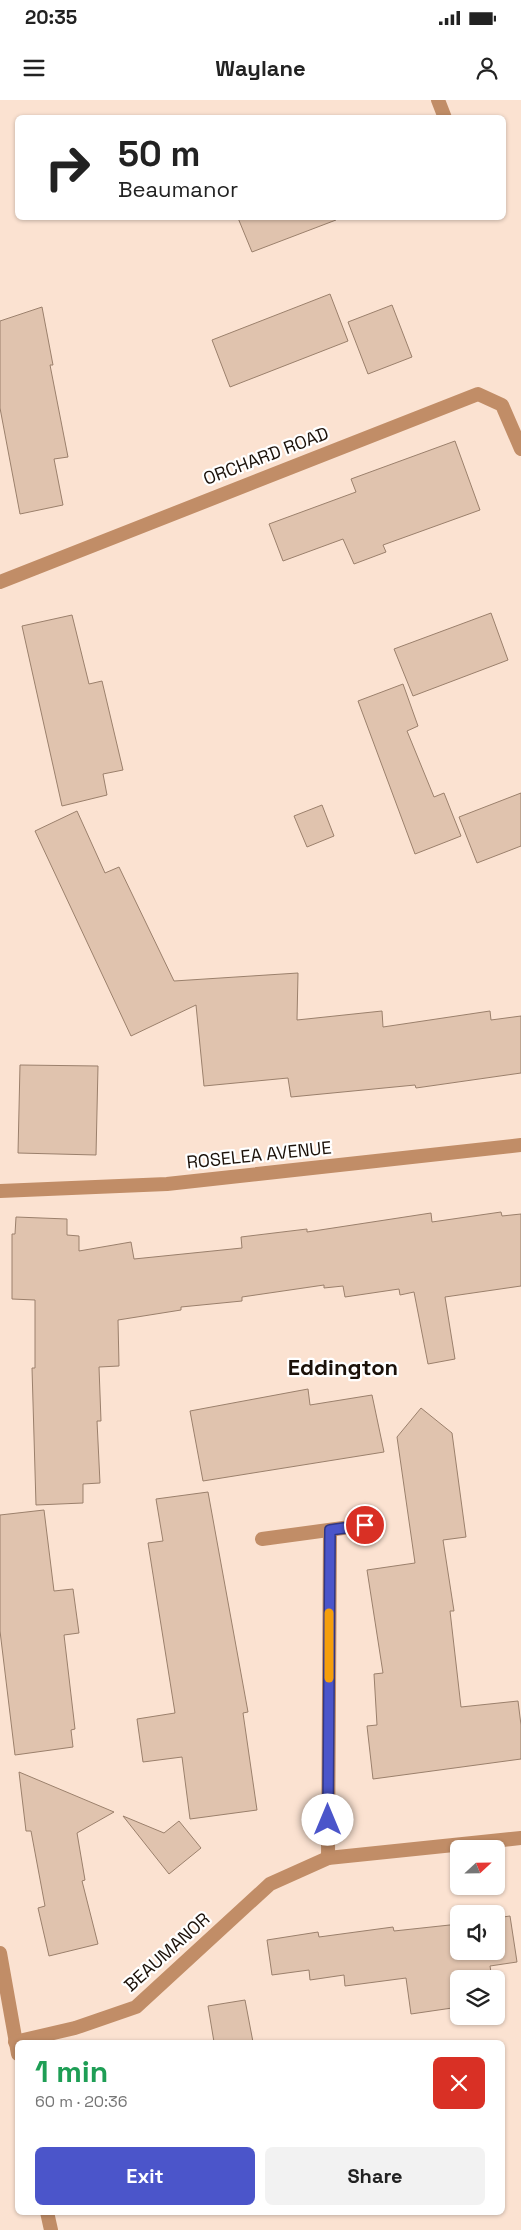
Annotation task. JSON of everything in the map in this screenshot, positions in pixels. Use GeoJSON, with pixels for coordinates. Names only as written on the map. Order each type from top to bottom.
{"type":"FeatureCollection","features":[{"type":"Feature","properties":{"kind":"street"},"geometry":{"type":"LineString","coordinates":[[438,100],[444,115]]}},
{"type":"Feature","properties":{"kind":"street","name":"ORCHARD ROAD"},"geometry":{"type":"LineString","coordinates":[[0,582],[478,394],[502,405],[521,449]]}},
{"type":"Feature","properties":{"kind":"street","name":"ROSELEA AVENUE"},"geometry":{"type":"LineString","coordinates":[[0,1191],[167,1184],[521,1145]]}},
{"type":"Feature","properties":{"kind":"street"},"geometry":{"type":"LineString","coordinates":[[262,1539],[365,1525]]}},
{"type":"Feature","properties":{"kind":"street"},"geometry":{"type":"LineString","coordinates":[[328,1858],[330,1530]]}},
{"type":"Feature","properties":{"kind":"street","name":"BEAUMANOR"},"geometry":{"type":"LineString","coordinates":[[40,2040],[136,2007],[270,1884],[328,1858],[521,1838]]}},
{"type":"Feature","properties":{"kind":"street"},"geometry":{"type":"LineString","coordinates":[[0,1953],[15,2042]]}},
{"type":"Feature","properties":{"kind":"street"},"geometry":{"type":"LineString","coordinates":[[48,2215],[51,2230]]}},
{"type":"Feature","properties":{"kind":"building"},"geometry":{"type":"Polygon","coordinates":[[[239,220],[336,220],[252,252],[239,220]]]}},
{"type":"Feature","properties":{"kind":"building"},"geometry":{"type":"Polygon","coordinates":[[[330,294],[348,341],[230,387],[212,340],[330,294]]]}},
{"type":"Feature","properties":{"kind":"building"},"geometry":{"type":"Polygon","coordinates":[[[392,305],[412,357],[368,374],[348,322],[392,305]]]}},
{"type":"Feature","properties":{"kind":"building"},"geometry":{"type":"Polygon","coordinates":[[[42,307],[53,365],[50,365],[68,457],[54,459],[63,505],[20,514],[0,408],[0,321],[42,307]]]}},
{"type":"Feature","properties":{"kind":"building"},"geometry":{"type":"Polygon","coordinates":[[[455,441],[480,510],[383,545],[386,552],[354,564],[343,539],[283,561],[269,524],[356,492],[351,479],[455,441]]]}},
{"type":"Feature","properties":{"kind":"building"},"geometry":{"type":"Polygon","coordinates":[[[491,613],[508,660],[413,696],[394,649],[491,613]]]}},
{"type":"Feature","properties":{"kind":"building"},"geometry":{"type":"Polygon","coordinates":[[[72,615],[89,684],[102,681],[123,770],[103,774],[107,795],[62,806],[22,626],[72,615]]]}},
{"type":"Feature","properties":{"kind":"building"},"geometry":{"type":"Polygon","coordinates":[[[403,684],[418,726],[407,731],[434,797],[444,793],[461,836],[415,854],[358,701],[403,684]]]}},
{"type":"Feature","properties":{"kind":"building"},"geometry":{"type":"Polygon","coordinates":[[[521,793],[521,846],[477,863],[459,817],[521,793]]]}},
{"type":"Feature","properties":{"kind":"building"},"geometry":{"type":"Polygon","coordinates":[[[322,805],[334,836],[307,847],[294,816],[322,805]]]}},
{"type":"Feature","properties":{"kind":"building"},"geometry":{"type":"Polygon","coordinates":[[[77,811],[105,873],[119,867],[174,981],[298,973],[297,1020],[382,1011],[383,1027],[490,1011],[491,1020],[521,1016],[521,1073],[416,1088],[415,1085],[291,1097],[288,1078],[204,1086],[196,1005],[131,1036],[35,831],[77,811]]]}},
{"type":"Feature","properties":{"kind":"building"},"geometry":{"type":"Polygon","coordinates":[[[20,1065],[98,1066],[96,1155],[18,1153],[20,1065]]]}},
{"type":"Feature","properties":{"kind":"building"},"geometry":{"type":"Polygon","coordinates":[[[501,1212],[502,1216],[521,1214],[521,1286],[445,1297],[455,1359],[428,1364],[414,1292],[400,1295],[399,1289],[345,1297],[343,1286],[324,1288],[324,1285],[242,1297],[242,1301],[181,1307],[181,1310],[118,1320],[119,1366],[99,1367],[101,1421],[97,1421],[100,1483],[83,1484],[83,1503],[36,1505],[32,1368],[35,1368],[35,1300],[12,1299],[12,1234],[15,1234],[16,1217],[67,1219],[67,1235],[79,1236],[79,1251],[131,1242],[134,1259],[242,1248],[241,1237],[307,1229],[307,1232],[431,1213],[432,1222],[501,1212]]]}},
{"type":"Feature","properties":{"kind":"building"},"geometry":{"type":"Polygon","coordinates":[[[308,1389],[310,1405],[372,1395],[384,1452],[203,1481],[190,1411],[308,1389]]]}},
{"type":"Feature","properties":{"kind":"building"},"geometry":{"type":"Polygon","coordinates":[[[421,1408],[452,1433],[466,1537],[443,1540],[454,1611],[450,1611],[461,1707],[518,1701],[521,1725],[521,1759],[373,1779],[367,1726],[377,1725],[374,1674],[383,1673],[367,1570],[415,1563],[397,1437],[421,1408]]]}},
{"type":"Feature","properties":{"kind":"building"},"geometry":{"type":"Polygon","coordinates":[[[208,1492],[248,1712],[243,1713],[257,1810],[190,1819],[182,1757],[143,1762],[137,1719],[175,1713],[148,1543],[163,1541],[156,1499],[208,1492]]]}},
{"type":"Feature","properties":{"kind":"building"},"geometry":{"type":"Polygon","coordinates":[[[44,1510],[54,1591],[73,1589],[79,1633],[64,1635],[75,1729],[71,1730],[73,1747],[15,1755],[0,1631],[0,1515],[44,1510]]]}},
{"type":"Feature","properties":{"kind":"building"},"geometry":{"type":"Polygon","coordinates":[[[19,1772],[114,1812],[77,1833],[85,1880],[82,1881],[98,1944],[49,1956],[38,1908],[45,1906],[31,1831],[26,1831],[19,1772]]]}},
{"type":"Feature","properties":{"kind":"building"},"geometry":{"type":"Polygon","coordinates":[[[123,1816],[164,1833],[179,1821],[201,1848],[169,1874],[123,1816]]]}},
{"type":"Feature","properties":{"kind":"building"},"geometry":{"type":"Polygon","coordinates":[[[510,1916],[517,1962],[490,1966],[491,1970],[450,1970],[450,2008],[411,2014],[406,1978],[345,1986],[344,1975],[310,1980],[309,1970],[272,1975],[267,1940],[318,1932],[319,1937],[393,1927],[394,1931],[450,1925],[450,1960],[505,1960],[505,1917],[510,1916]]]}},
{"type":"Feature","properties":{"kind":"building"},"geometry":{"type":"Polygon","coordinates":[[[245,2000],[253,2040],[214,2040],[208,2006],[245,2000]]]}},
{"type":"Feature","properties":{"kind":"slow traffic"},"geometry":{"type":"LineString","coordinates":[[329,1613],[329,1678]]}},
{"type":"Feature","properties":{"kind":"district","name":"Eddington"},"geometry":{"type":"Point","coordinates":[343,1367]}},
{"type":"Feature","properties":{"kind":"route"},"geometry":{"type":"LineString","coordinates":[[328,1820],[330,1530],[365,1525]]}}]}
